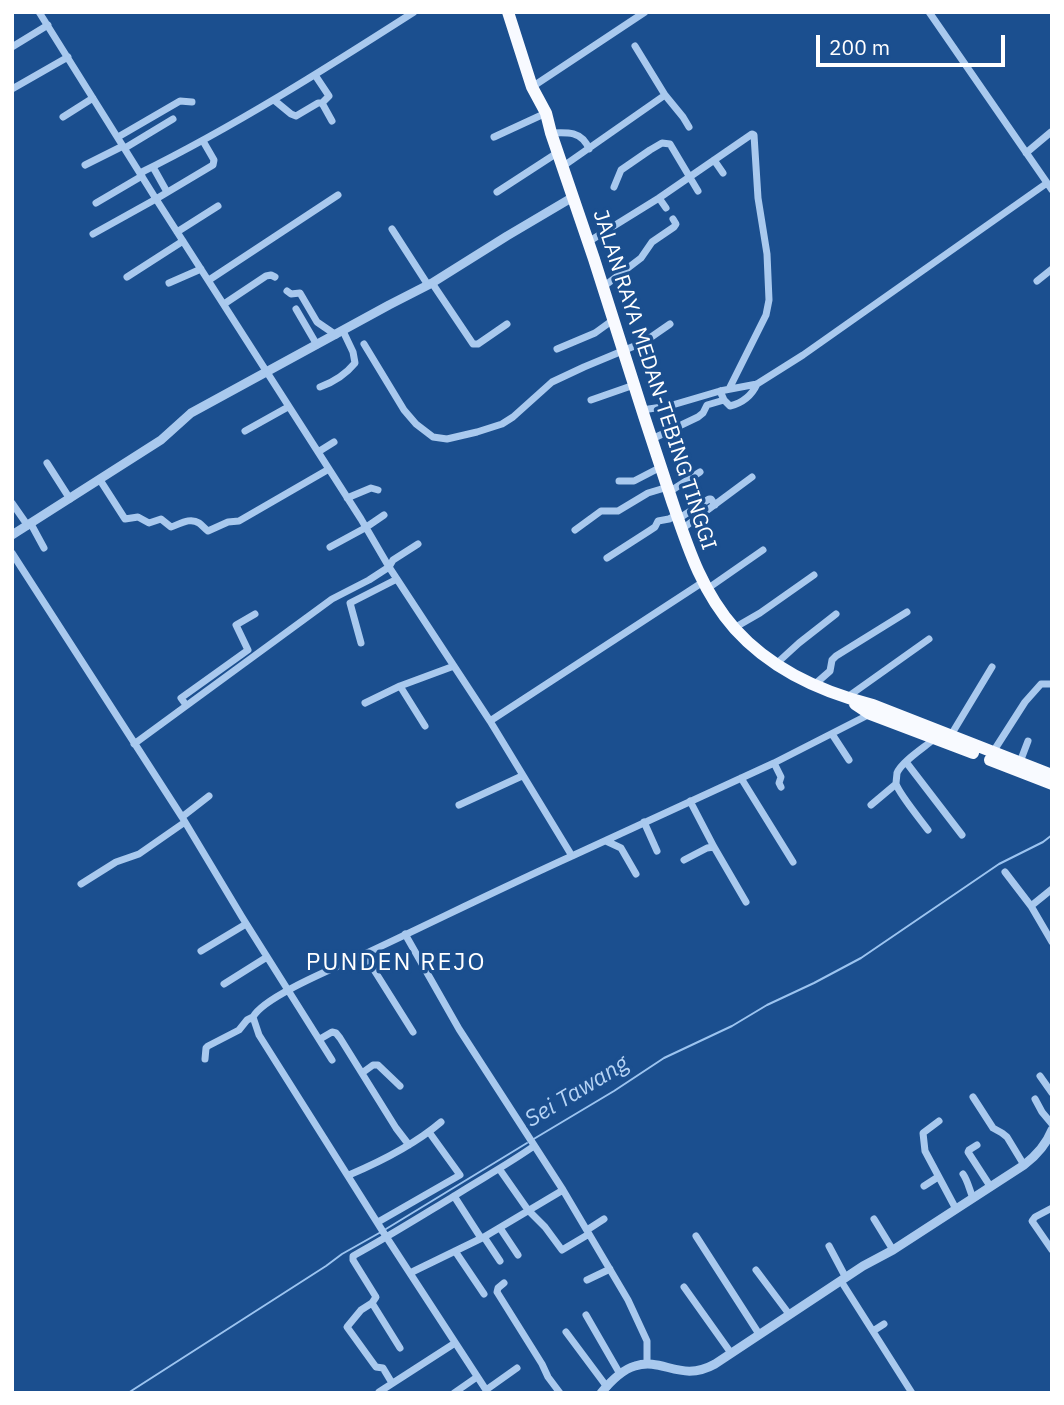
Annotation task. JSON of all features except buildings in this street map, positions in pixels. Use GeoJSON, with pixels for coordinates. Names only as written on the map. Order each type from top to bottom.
{"type":"FeatureCollection","features":[{"type":"Feature","properties":{"kind":"highway","name":"JALAN RAYA MEDAN-TEBING TINGGI"},"geometry":{"type":"LineString","coordinates":[[508,12],[533,87],[546,113],[692,560],[705,586],[734,628],[776,664],[814,685],[873,705],[1052,775]]}},
{"type":"Feature","properties":{"kind":"highway","name":"JALAN RAYA MEDAN-TEBING TINGGI"},"geometry":{"type":"LineString","coordinates":[[846,698],[870,714],[1052,784]]}},
{"type":"Feature","properties":{"kind":"street"},"geometry":{"type":"LineString","coordinates":[[39,12],[389,567],[490,721],[572,856]]}},
{"type":"Feature","properties":{"kind":"street"},"geometry":{"type":"LineString","coordinates":[[96,203],[153,167],[274,100],[414,12]]}},
{"type":"Feature","properties":{"kind":"street"},"geometry":{"type":"LineString","coordinates":[[533,87],[645,12]]}},
{"type":"Feature","properties":{"kind":"street"},"geometry":{"type":"LineString","coordinates":[[929,12],[1052,190]]}},
{"type":"Feature","properties":{"kind":"street"},"geometry":{"type":"LineString","coordinates":[[12,47],[48,25]]}},
{"type":"Feature","properties":{"kind":"street"},"geometry":{"type":"LineString","coordinates":[[635,46],[665,95],[689,127]]}},
{"type":"Feature","properties":{"kind":"street"},"geometry":{"type":"LineString","coordinates":[[12,89],[68,57]]}},
{"type":"Feature","properties":{"kind":"street"},"geometry":{"type":"LineString","coordinates":[[274,100],[296,116],[322,103],[329,96],[315,75]]}},
{"type":"Feature","properties":{"kind":"street"},"geometry":{"type":"LineString","coordinates":[[562,167],[665,95]]}},
{"type":"Feature","properties":{"kind":"street"},"geometry":{"type":"LineString","coordinates":[[63,117],[93,98]]}},
{"type":"Feature","properties":{"kind":"street"},"geometry":{"type":"LineString","coordinates":[[118,137],[180,101],[192,102]]}},
{"type":"Feature","properties":{"kind":"street"},"geometry":{"type":"LineString","coordinates":[[322,103],[332,121]]}},
{"type":"Feature","properties":{"kind":"street"},"geometry":{"type":"LineString","coordinates":[[494,136],[546,113]]}},
{"type":"Feature","properties":{"kind":"street"},"geometry":{"type":"LineString","coordinates":[[85,165],[124,147],[173,119]]}},
{"type":"Feature","properties":{"kind":"street"},"geometry":{"type":"LineString","coordinates":[[551,133],[570,132],[583,138],[589,149]]}},
{"type":"Feature","properties":{"kind":"street"},"geometry":{"type":"LineString","coordinates":[[1026,153],[1051,132]]}},
{"type":"Feature","properties":{"kind":"street"},"geometry":{"type":"LineString","coordinates":[[588,242],[754,135],[758,198],[767,254],[769,300],[766,315],[729,389],[707,405],[701,415],[652,439]]}},
{"type":"Feature","properties":{"kind":"street"},"geometry":{"type":"LineString","coordinates":[[93,234],[213,165],[214,162],[202,141]]}},
{"type":"Feature","properties":{"kind":"street"},"geometry":{"type":"LineString","coordinates":[[614,187],[621,170],[662,143],[670,144],[698,191]]}},
{"type":"Feature","properties":{"kind":"street"},"geometry":{"type":"LineString","coordinates":[[497,192],[557,153]]}},
{"type":"Feature","properties":{"kind":"street"},"geometry":{"type":"LineString","coordinates":[[714,160],[723,173]]}},
{"type":"Feature","properties":{"kind":"street"},"geometry":{"type":"LineString","coordinates":[[153,167],[167,192]]}},
{"type":"Feature","properties":{"kind":"street"},"geometry":{"type":"LineString","coordinates":[[729,389],[757,384],[803,355],[1047,183]]}},
{"type":"Feature","properties":{"kind":"street"},"geometry":{"type":"LineString","coordinates":[[209,280],[338,195]]}},
{"type":"Feature","properties":{"kind":"street"},"geometry":{"type":"LineString","coordinates":[[12,535],[161,439],[191,413],[430,284],[573,197]]}},
{"type":"Feature","properties":{"kind":"street"},"geometry":{"type":"LineString","coordinates":[[659,198],[666,208]]}},
{"type":"Feature","properties":{"kind":"street"},"geometry":{"type":"LineString","coordinates":[[177,232],[218,206]]}},
{"type":"Feature","properties":{"kind":"street"},"geometry":{"type":"LineString","coordinates":[[602,288],[641,258],[652,242],[674,228],[676,224],[673,219]]}},
{"type":"Feature","properties":{"kind":"street"},"geometry":{"type":"LineString","coordinates":[[392,229],[473,344],[478,344],[507,324]]}},
{"type":"Feature","properties":{"kind":"street"},"geometry":{"type":"LineString","coordinates":[[127,277],[183,241]]}},
{"type":"Feature","properties":{"kind":"street"},"geometry":{"type":"LineString","coordinates":[[169,283],[201,269]]}},
{"type":"Feature","properties":{"kind":"street"},"geometry":{"type":"LineString","coordinates":[[1037,281],[1052,269]]}},
{"type":"Feature","properties":{"kind":"street"},"geometry":{"type":"LineString","coordinates":[[224,304],[267,276],[275,277]]}},
{"type":"Feature","properties":{"kind":"street"},"geometry":{"type":"LineString","coordinates":[[287,291],[291,294],[300,293],[317,323],[339,333],[353,352],[355,363],[348,371],[320,387]]}},
{"type":"Feature","properties":{"kind":"street"},"geometry":{"type":"LineString","coordinates":[[296,309],[317,345]]}},
{"type":"Feature","properties":{"kind":"street"},"geometry":{"type":"LineString","coordinates":[[557,349],[596,332],[613,320]]}},
{"type":"Feature","properties":{"kind":"street"},"geometry":{"type":"LineString","coordinates":[[364,344],[415,424],[433,437],[447,439],[502,424],[552,382],[653,338],[670,324]]}},
{"type":"Feature","properties":{"kind":"street"},"geometry":{"type":"LineString","coordinates":[[722,395],[730,406],[735,405],[751,395],[757,384]]}},
{"type":"Feature","properties":{"kind":"street"},"geometry":{"type":"LineString","coordinates":[[591,400],[634,385]]}},
{"type":"Feature","properties":{"kind":"street"},"geometry":{"type":"LineString","coordinates":[[642,410],[722,395]]}},
{"type":"Feature","properties":{"kind":"street"},"geometry":{"type":"LineString","coordinates":[[245,431],[288,407]]}},
{"type":"Feature","properties":{"kind":"street"},"geometry":{"type":"LineString","coordinates":[[318,452],[334,442]]}},
{"type":"Feature","properties":{"kind":"street"},"geometry":{"type":"LineString","coordinates":[[47,463],[70,499]]}},
{"type":"Feature","properties":{"kind":"street"},"geometry":{"type":"LineString","coordinates":[[619,481],[634,481],[661,467]]}},
{"type":"Feature","properties":{"kind":"street"},"geometry":{"type":"LineString","coordinates":[[100,480],[125,519],[138,517],[149,523],[161,519],[169,527],[193,521],[208,531],[228,522],[239,521],[329,469]]}},
{"type":"Feature","properties":{"kind":"street"},"geometry":{"type":"LineString","coordinates":[[575,530],[601,511],[618,511],[648,493],[668,490],[700,472]]}},
{"type":"Feature","properties":{"kind":"street"},"geometry":{"type":"LineString","coordinates":[[607,558],[655,527],[658,521],[679,521],[709,499],[715,505],[752,477]]}},
{"type":"Feature","properties":{"kind":"street"},"geometry":{"type":"LineString","coordinates":[[347,498],[370,488],[378,490]]}},
{"type":"Feature","properties":{"kind":"street"},"geometry":{"type":"LineString","coordinates":[[12,503],[44,548]]}},
{"type":"Feature","properties":{"kind":"street"},"geometry":{"type":"LineString","coordinates":[[330,547],[384,515]]}},
{"type":"Feature","properties":{"kind":"street"},"geometry":{"type":"LineString","coordinates":[[134,744],[332,599],[369,580],[418,544]]}},
{"type":"Feature","properties":{"kind":"street"},"geometry":{"type":"LineString","coordinates":[[490,721],[668,604],[705,586],[763,550]]}},
{"type":"Feature","properties":{"kind":"street"},"geometry":{"type":"LineString","coordinates":[[12,553],[332,1060]]}},
{"type":"Feature","properties":{"kind":"street"},"geometry":{"type":"LineString","coordinates":[[734,628],[814,575]]}},
{"type":"Feature","properties":{"kind":"street"},"geometry":{"type":"LineString","coordinates":[[361,643],[350,608],[351,603],[397,579]]}},
{"type":"Feature","properties":{"kind":"street"},"geometry":{"type":"LineString","coordinates":[[814,685],[830,671],[832,660],[836,656],[907,612]]}},
{"type":"Feature","properties":{"kind":"street"},"geometry":{"type":"LineString","coordinates":[[186,705],[181,698],[248,650],[236,625],[255,614]]}},
{"type":"Feature","properties":{"kind":"street"},"geometry":{"type":"LineString","coordinates":[[776,664],[836,614]]}},
{"type":"Feature","properties":{"kind":"street"},"geometry":{"type":"LineString","coordinates":[[846,698],[929,639]]}},
{"type":"Feature","properties":{"kind":"street"},"geometry":{"type":"LineString","coordinates":[[365,703],[400,686],[454,666]]}},
{"type":"Feature","properties":{"kind":"street"},"geometry":{"type":"LineString","coordinates":[[951,736],[992,667]]}},
{"type":"Feature","properties":{"kind":"street"},"geometry":{"type":"LineString","coordinates":[[993,752],[1027,698],[1041,684],[1052,684]]}},
{"type":"Feature","properties":{"kind":"street"},"geometry":{"type":"LineString","coordinates":[[400,686],[425,726]]}},
{"type":"Feature","properties":{"kind":"street"},"geometry":{"type":"LineString","coordinates":[[205,1059],[208,1046],[239,1030],[265,1003],[288,991],[774,763],[870,714]]}},
{"type":"Feature","properties":{"kind":"street"},"geometry":{"type":"LineString","coordinates":[[832,734],[849,760]]}},
{"type":"Feature","properties":{"kind":"street"},"geometry":{"type":"LineString","coordinates":[[928,830],[896,784],[897,771],[935,738]]}},
{"type":"Feature","properties":{"kind":"street"},"geometry":{"type":"LineString","coordinates":[[1020,762],[1028,741]]}},
{"type":"Feature","properties":{"kind":"street"},"geometry":{"type":"LineString","coordinates":[[906,762],[962,835]]}},
{"type":"Feature","properties":{"kind":"street"},"geometry":{"type":"LineString","coordinates":[[774,763],[781,776],[781,787]]}},
{"type":"Feature","properties":{"kind":"street"},"geometry":{"type":"LineString","coordinates":[[459,805],[522,776]]}},
{"type":"Feature","properties":{"kind":"street"},"geometry":{"type":"LineString","coordinates":[[741,778],[793,862]]}},
{"type":"Feature","properties":{"kind":"street"},"geometry":{"type":"LineString","coordinates":[[871,805],[896,784]]}},
{"type":"Feature","properties":{"kind":"street"},"geometry":{"type":"LineString","coordinates":[[81,884],[147,848],[209,796]]}},
{"type":"Feature","properties":{"kind":"street"},"geometry":{"type":"LineString","coordinates":[[690,802],[746,902]]}},
{"type":"Feature","properties":{"kind":"street"},"geometry":{"type":"LineString","coordinates":[[644,822],[657,851]]}},
{"type":"Feature","properties":{"kind":"street"},"geometry":{"type":"LineString","coordinates":[[606,841],[625,851],[636,874]]}},
{"type":"Feature","properties":{"kind":"street"},"geometry":{"type":"LineString","coordinates":[[684,860],[714,847]]}},
{"type":"Feature","properties":{"kind":"street"},"geometry":{"type":"LineString","coordinates":[[1005,872],[1031,906],[1052,942]]}},
{"type":"Feature","properties":{"kind":"street"},"geometry":{"type":"LineString","coordinates":[[1031,906],[1052,889]]}},
{"type":"Feature","properties":{"kind":"street"},"geometry":{"type":"LineString","coordinates":[[201,951],[246,924]]}},
{"type":"Feature","properties":{"kind":"street"},"geometry":{"type":"LineString","coordinates":[[405,934],[459,1029],[564,1190],[633,1309],[646,1338],[647,1364]]}},
{"type":"Feature","properties":{"kind":"street"},"geometry":{"type":"LineString","coordinates":[[364,954],[413,1032]]}},
{"type":"Feature","properties":{"kind":"street"},"geometry":{"type":"LineString","coordinates":[[223,984],[267,957]]}},
{"type":"Feature","properties":{"kind":"street"},"geometry":{"type":"LineString","coordinates":[[253,1017],[259,1035],[487,1391],[517,1367]]}},
{"type":"Feature","properties":{"kind":"street"},"geometry":{"type":"LineString","coordinates":[[320,1039],[327,1034],[336,1033],[409,1145]]}},
{"type":"Feature","properties":{"kind":"street"},"geometry":{"type":"LineString","coordinates":[[362,1073],[373,1065],[378,1065],[400,1086]]}},
{"type":"Feature","properties":{"kind":"street"},"geometry":{"type":"LineString","coordinates":[[1040,1076],[1052,1093]]}},
{"type":"Feature","properties":{"kind":"street"},"geometry":{"type":"LineString","coordinates":[[973,1097],[993,1128],[1007,1137],[1024,1165]]}},
{"type":"Feature","properties":{"kind":"street"},"geometry":{"type":"LineString","coordinates":[[1035,1098],[1052,1125]]}},
{"type":"Feature","properties":{"kind":"street"},"geometry":{"type":"LineString","coordinates":[[939,1121],[922,1135],[925,1151],[956,1209]]}},
{"type":"Feature","properties":{"kind":"street"},"geometry":{"type":"LineString","coordinates":[[349,1175],[409,1145],[442,1122]]}},
{"type":"Feature","properties":{"kind":"street"},"geometry":{"type":"LineString","coordinates":[[566,1332],[604,1390],[620,1374],[633,1367],[647,1364],[698,1371],[715,1364],[863,1266],[1024,1165],[1039,1153],[1052,1130]]}},
{"type":"Feature","properties":{"kind":"street"},"geometry":{"type":"LineString","coordinates":[[378,1223],[460,1175],[429,1132]]}},
{"type":"Feature","properties":{"kind":"street"},"geometry":{"type":"LineString","coordinates":[[392,1382],[383,1368],[376,1367],[347,1327],[376,1297],[352,1258],[500,1170],[533,1145]]}},
{"type":"Feature","properties":{"kind":"street"},"geometry":{"type":"LineString","coordinates":[[976,1145],[968,1152],[990,1186]]}},
{"type":"Feature","properties":{"kind":"street"},"geometry":{"type":"LineString","coordinates":[[500,1170],[528,1210],[562,1250],[604,1219]]}},
{"type":"Feature","properties":{"kind":"street"},"geometry":{"type":"LineString","coordinates":[[963,1174],[973,1198]]}},
{"type":"Feature","properties":{"kind":"street"},"geometry":{"type":"LineString","coordinates":[[924,1185],[939,1177]]}},
{"type":"Feature","properties":{"kind":"street"},"geometry":{"type":"LineString","coordinates":[[410,1273],[500,1228],[564,1190]]}},
{"type":"Feature","properties":{"kind":"street"},"geometry":{"type":"LineString","coordinates":[[454,1196],[500,1261]]}},
{"type":"Feature","properties":{"kind":"street"},"geometry":{"type":"LineString","coordinates":[[1052,1208],[1032,1221],[1052,1250]]}},
{"type":"Feature","properties":{"kind":"street"},"geometry":{"type":"LineString","coordinates":[[874,1219],[892,1250]]}},
{"type":"Feature","properties":{"kind":"street"},"geometry":{"type":"LineString","coordinates":[[500,1228],[518,1255]]}},
{"type":"Feature","properties":{"kind":"street"},"geometry":{"type":"LineString","coordinates":[[696,1236],[759,1334]]}},
{"type":"Feature","properties":{"kind":"street"},"geometry":{"type":"LineString","coordinates":[[829,1246],[844,1280],[912,1393]]}},
{"type":"Feature","properties":{"kind":"street"},"geometry":{"type":"LineString","coordinates":[[456,1251],[484,1294]]}},
{"type":"Feature","properties":{"kind":"street"},"geometry":{"type":"LineString","coordinates":[[587,1280],[610,1269]]}},
{"type":"Feature","properties":{"kind":"street"},"geometry":{"type":"LineString","coordinates":[[756,1270],[789,1314]]}},
{"type":"Feature","properties":{"kind":"street"},"geometry":{"type":"LineString","coordinates":[[504,1283],[496,1292],[560,1393]]}},
{"type":"Feature","properties":{"kind":"street"},"geometry":{"type":"LineString","coordinates":[[684,1287],[731,1353]]}},
{"type":"Feature","properties":{"kind":"street"},"geometry":{"type":"LineString","coordinates":[[372,1303],[400,1348]]}},
{"type":"Feature","properties":{"kind":"street"},"geometry":{"type":"LineString","coordinates":[[586,1315],[620,1374]]}},
{"type":"Feature","properties":{"kind":"street"},"geometry":{"type":"LineString","coordinates":[[873,1331],[884,1324]]}},
{"type":"Feature","properties":{"kind":"street"},"geometry":{"type":"LineString","coordinates":[[379,1392],[455,1343]]}},
{"type":"Feature","properties":{"kind":"street"},"geometry":{"type":"LineString","coordinates":[[454,1393],[477,1377]]}},
{"type":"Feature","properties":{"kind":"waterway","name":"Sei Tawang"},"geometry":{"type":"LineString","coordinates":[[532,1140],[664,1058],[732,1026],[767,1005],[861,958],[999,864],[1052,835]]}},
{"type":"Feature","properties":{"kind":"waterway","name":"Sei Tawang"},"geometry":{"type":"LineString","coordinates":[[386,1229],[527,1143]]}},
{"type":"Feature","properties":{"kind":"waterway","name":"Sei Tawang"},"geometry":{"type":"LineString","coordinates":[[128,1393],[342,1254],[381,1232]]}},
{"type":"Feature","properties":{"kind":"district","name":"PUNDEN REJO"},"geometry":{"type":"Point","coordinates":[396,963]}}]}
